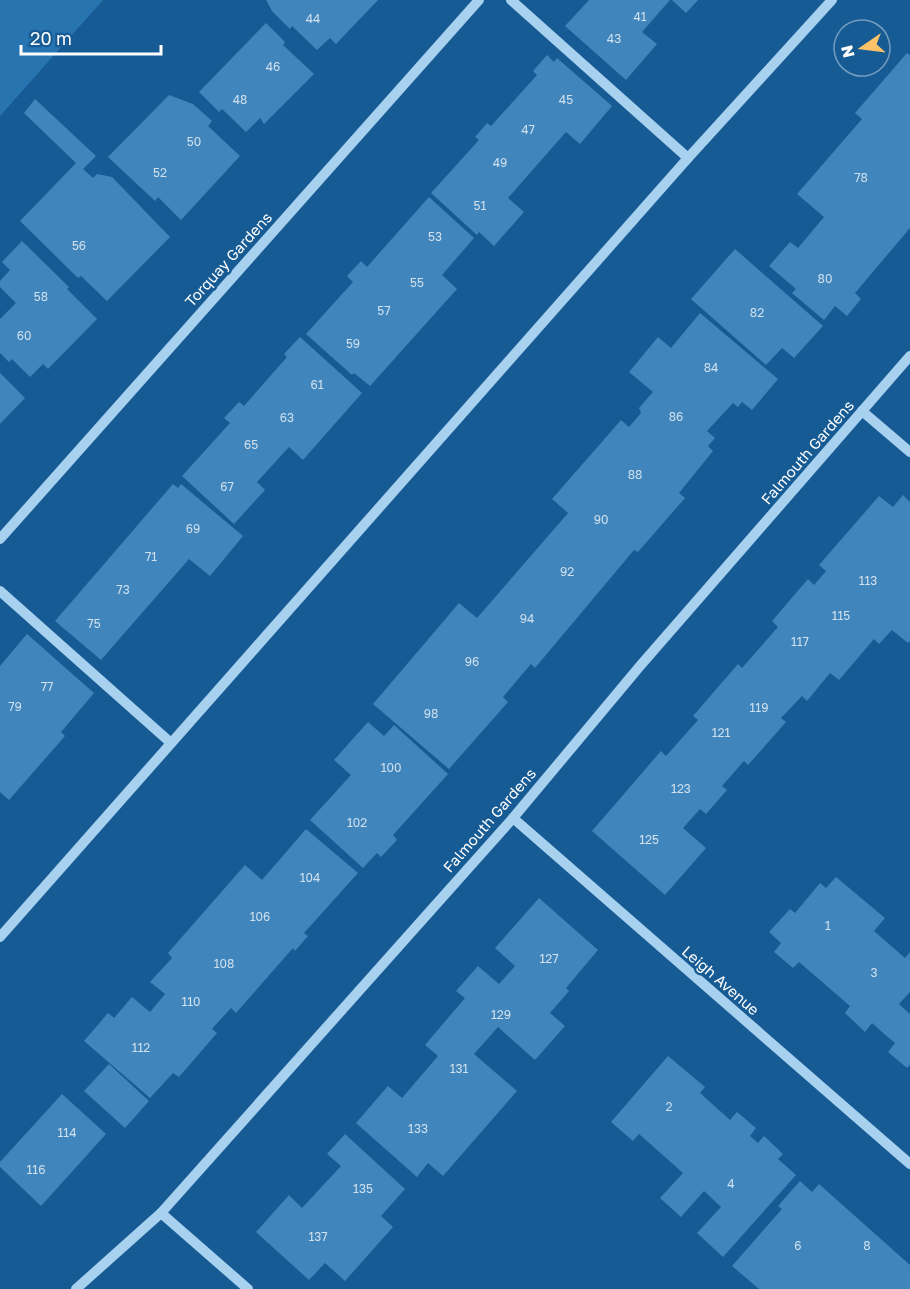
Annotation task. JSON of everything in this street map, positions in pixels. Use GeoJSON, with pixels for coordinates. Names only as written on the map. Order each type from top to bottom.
{"type":"FeatureCollection","features":[{"type":"Feature","properties":{"kind":"street","name":"Torquay Gardens"},"geometry":{"type":"LineString","coordinates":[[0,539],[479,0]]}},
{"type":"Feature","properties":{"kind":"street"},"geometry":{"type":"LineString","coordinates":[[511,0],[688,158]]}},
{"type":"Feature","properties":{"kind":"street"},"geometry":{"type":"LineString","coordinates":[[0,937],[688,158],[832,0]]}},
{"type":"Feature","properties":{"kind":"street","name":"Falmouth Gardens"},"geometry":{"type":"LineString","coordinates":[[76,1289],[161,1213],[513,818],[640,666],[910,356]]}},
{"type":"Feature","properties":{"kind":"street"},"geometry":{"type":"LineString","coordinates":[[862,411],[910,452]]}},
{"type":"Feature","properties":{"kind":"street"},"geometry":{"type":"LineString","coordinates":[[0,591],[171,742]]}},
{"type":"Feature","properties":{"kind":"street","name":"Leigh Avenue"},"geometry":{"type":"LineString","coordinates":[[513,818],[910,1164]]}},
{"type":"Feature","properties":{"kind":"street"},"geometry":{"type":"LineString","coordinates":[[161,1213],[248,1289]]}},
{"type":"Feature","properties":{"kind":"shaded area"},"geometry":{"type":"Polygon","coordinates":[[[0,0],[103,0],[0,116],[0,0]]]}},
{"type":"Feature","properties":{"kind":"building"},"geometry":{"type":"Polygon","coordinates":[[[266,0],[378,0],[336,44],[330,38],[317,50],[292,26],[290,29],[272,11],[266,0]]]}},
{"type":"Feature","properties":{"kind":"building"},"geometry":{"type":"Polygon","coordinates":[[[589,0],[670,0],[642,32],[657,44],[626,80],[565,26],[589,0]]]}},
{"type":"Feature","properties":{"kind":"building"},"geometry":{"type":"Polygon","coordinates":[[[672,0],[698,0],[686,13],[672,0]]]}},
{"type":"Feature","properties":{"kind":"building"},"geometry":{"type":"Polygon","coordinates":[[[266,23],[285,42],[283,45],[314,74],[264,124],[260,118],[246,132],[222,109],[219,112],[199,92],[266,23]]]}},
{"type":"Feature","properties":{"kind":"building"},"geometry":{"type":"Polygon","coordinates":[[[907,53],[910,55],[910,228],[855,293],[861,299],[847,316],[835,306],[824,320],[792,293],[796,289],[769,266],[790,242],[798,248],[824,217],[797,194],[862,119],[855,113],[885,78],[892,78],[892,70],[907,53]]]}},
{"type":"Feature","properties":{"kind":"building"},"geometry":{"type":"Polygon","coordinates":[[[547,55],[554,62],[557,58],[612,106],[580,144],[566,132],[508,198],[524,212],[494,246],[479,232],[477,235],[431,193],[479,140],[475,137],[487,123],[491,126],[537,75],[533,71],[547,55]]]}},
{"type":"Feature","properties":{"kind":"building"},"geometry":{"type":"Polygon","coordinates":[[[169,95],[193,104],[212,121],[208,126],[240,156],[181,220],[158,197],[155,201],[108,157],[169,95]]]}},
{"type":"Feature","properties":{"kind":"building"},"geometry":{"type":"Polygon","coordinates":[[[35,99],[96,156],[83,169],[93,178],[97,174],[112,177],[170,237],[107,301],[81,276],[78,278],[20,221],[76,163],[24,113],[35,99]]]}},
{"type":"Feature","properties":{"kind":"building"},"geometry":{"type":"Polygon","coordinates":[[[429,197],[474,238],[442,275],[457,289],[370,386],[354,373],[352,375],[306,334],[353,282],[347,276],[361,261],[367,267],[429,197]]]}},
{"type":"Feature","properties":{"kind":"building"},"geometry":{"type":"Polygon","coordinates":[[[22,241],[69,287],[67,289],[97,319],[48,369],[43,364],[30,377],[12,359],[9,362],[0,353],[0,319],[16,303],[0,287],[0,281],[10,270],[2,262],[22,241]]]}},
{"type":"Feature","properties":{"kind":"building"},"geometry":{"type":"Polygon","coordinates":[[[735,249],[823,326],[794,358],[782,348],[766,365],[691,299],[735,249]]]}},
{"type":"Feature","properties":{"kind":"building"},"geometry":{"type":"Polygon","coordinates":[[[700,313],[778,379],[752,410],[742,402],[738,407],[733,403],[707,431],[715,438],[708,446],[713,451],[679,493],[685,498],[638,552],[634,550],[535,668],[531,664],[503,697],[508,702],[449,769],[373,704],[459,603],[477,618],[568,513],[552,499],[621,420],[629,427],[641,413],[639,408],[653,392],[629,372],[658,337],[671,348],[700,313]]]}},
{"type":"Feature","properties":{"kind":"building"},"geometry":{"type":"Polygon","coordinates":[[[300,337],[362,393],[303,460],[289,447],[257,482],[265,490],[234,524],[182,476],[230,423],[224,418],[239,402],[244,406],[287,357],[284,354],[300,337]]]}},
{"type":"Feature","properties":{"kind":"building"},"geometry":{"type":"Polygon","coordinates":[[[0,373],[25,398],[0,424],[0,373]]]}},
{"type":"Feature","properties":{"kind":"building"},"geometry":{"type":"Polygon","coordinates":[[[173,484],[178,488],[181,484],[243,536],[210,576],[189,559],[101,660],[55,621],[173,484]]]}},
{"type":"Feature","properties":{"kind":"building"},"geometry":{"type":"Polygon","coordinates":[[[903,495],[910,502],[910,641],[908,643],[892,630],[879,644],[874,639],[839,680],[830,673],[807,701],[802,696],[781,718],[786,722],[748,765],[744,761],[722,786],[727,790],[706,814],[700,809],[683,828],[706,848],[665,895],[592,831],[661,751],[666,756],[698,720],[693,716],[738,664],[742,668],[778,627],[772,621],[808,579],[814,585],[826,571],[819,565],[879,496],[893,507],[903,495]]]}},
{"type":"Feature","properties":{"kind":"building"},"geometry":{"type":"Polygon","coordinates":[[[27,634],[94,693],[61,732],[65,736],[9,800],[0,792],[0,666],[27,634]]]}},
{"type":"Feature","properties":{"kind":"building"},"geometry":{"type":"Polygon","coordinates":[[[368,722],[384,736],[394,725],[448,774],[393,835],[397,840],[381,857],[377,853],[363,868],[310,820],[351,775],[334,760],[368,722]]]}},
{"type":"Feature","properties":{"kind":"building"},"geometry":{"type":"Polygon","coordinates":[[[306,829],[358,873],[304,933],[308,936],[295,951],[293,948],[236,1013],[231,1008],[212,1029],[217,1033],[179,1077],[173,1073],[150,1098],[84,1041],[108,1013],[114,1018],[132,997],[150,1012],[165,994],[150,982],[172,958],[168,953],[245,865],[262,880],[306,829]]]}},
{"type":"Feature","properties":{"kind":"building"},"geometry":{"type":"Polygon","coordinates":[[[836,877],[885,918],[874,931],[905,958],[910,952],[910,992],[899,1004],[910,1014],[910,1065],[907,1068],[888,1052],[895,1043],[872,1023],[865,1032],[845,1013],[850,1006],[799,962],[793,968],[774,952],[781,943],[769,932],[790,909],[795,913],[820,883],[826,888],[836,877]]]}},
{"type":"Feature","properties":{"kind":"building"},"geometry":{"type":"Polygon","coordinates":[[[539,898],[598,950],[566,988],[569,991],[550,1013],[565,1026],[535,1060],[498,1027],[474,1054],[517,1091],[443,1176],[428,1163],[417,1177],[356,1123],[388,1086],[402,1098],[438,1056],[425,1045],[465,998],[456,991],[478,966],[499,984],[515,966],[495,948],[539,898]]]}},
{"type":"Feature","properties":{"kind":"building"},"geometry":{"type":"Polygon","coordinates":[[[668,1056],[705,1087],[700,1093],[730,1120],[737,1112],[756,1128],[750,1136],[758,1143],[764,1136],[783,1154],[778,1159],[796,1175],[723,1257],[697,1233],[721,1207],[704,1191],[681,1217],[660,1198],[683,1173],[639,1134],[633,1141],[611,1122],[668,1056]]]}},
{"type":"Feature","properties":{"kind":"building"},"geometry":{"type":"Polygon","coordinates":[[[109,1064],[149,1101],[125,1128],[84,1091],[109,1064]]]}},
{"type":"Feature","properties":{"kind":"building"},"geometry":{"type":"Polygon","coordinates":[[[62,1094],[106,1134],[41,1206],[0,1167],[0,1162],[62,1094]]]}},
{"type":"Feature","properties":{"kind":"building"},"geometry":{"type":"Polygon","coordinates":[[[345,1134],[405,1189],[381,1216],[393,1227],[345,1281],[325,1263],[309,1280],[256,1232],[289,1195],[302,1208],[341,1166],[327,1154],[345,1134]]]}},
{"type":"Feature","properties":{"kind":"building"},"geometry":{"type":"Polygon","coordinates":[[[800,1181],[812,1192],[819,1184],[910,1265],[910,1289],[759,1289],[732,1266],[782,1209],[778,1206],[800,1181]]]}}]}
